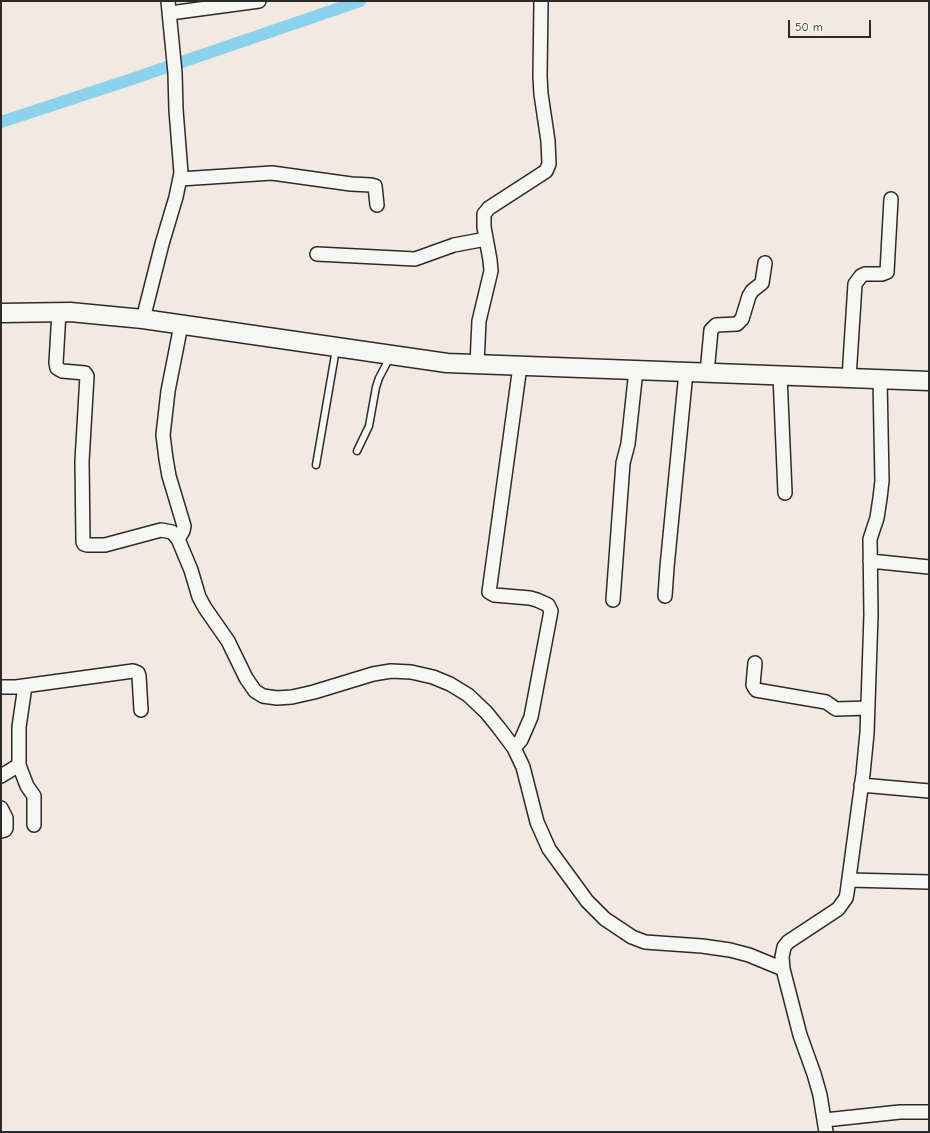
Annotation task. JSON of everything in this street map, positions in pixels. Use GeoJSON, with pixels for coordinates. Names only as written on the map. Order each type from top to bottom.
{"type":"FeatureCollection","features":[{"type":"Feature","properties":{"kind":"main road"},"geometry":{"type":"LineString","coordinates":[[1,314],[70,312],[143,319],[447,363],[929,381]]}},
{"type":"Feature","properties":{"kind":"street"},"geometry":{"type":"LineString","coordinates":[[143,319],[180,179],[175,67],[169,7],[259,1]]}},
{"type":"Feature","properties":{"kind":"street"},"geometry":{"type":"LineString","coordinates":[[477,364],[480,321],[490,271],[490,260],[483,220],[484,214],[489,208],[540,175],[546,170],[549,164],[548,141],[540,77],[541,1]]}},
{"type":"Feature","properties":{"kind":"street"},"geometry":{"type":"LineString","coordinates":[[180,179],[253,173],[272,173],[345,183],[371,184],[375,186],[377,204]]}},
{"type":"Feature","properties":{"kind":"street"},"geometry":{"type":"LineString","coordinates":[[849,378],[855,284],[861,276],[865,274],[882,274],[887,272],[891,199]]}},
{"type":"Feature","properties":{"kind":"street"},"geometry":{"type":"LineString","coordinates":[[317,254],[415,259],[454,245],[486,239]]}},
{"type":"Feature","properties":{"kind":"street"},"geometry":{"type":"LineString","coordinates":[[707,373],[709,334],[711,330],[716,325],[740,322],[749,296],[752,291],[762,283],[765,263]]}},
{"type":"Feature","properties":{"kind":"street"},"geometry":{"type":"LineString","coordinates":[[59,312],[57,368],[62,371],[85,373],[87,376],[82,460],[84,544],[105,545],[161,530],[172,532],[180,536]]}},
{"type":"Feature","properties":{"kind":"street"},"geometry":{"type":"LineString","coordinates":[[181,325],[168,391],[163,436],[166,459],[183,521],[180,536],[199,597],[228,641],[246,678],[255,691],[263,696],[276,698],[292,697],[373,674],[391,671],[411,672],[433,677],[450,684],[468,696],[486,712],[514,748],[523,767],[537,822],[549,849],[587,901],[605,919],[632,937],[645,942],[702,946],[783,960]]}},
{"type":"Feature","properties":{"kind":"street"},"geometry":{"type":"LineString","coordinates":[[514,748],[521,740],[531,717],[551,611],[548,605],[537,600],[494,595],[489,592],[520,366]]}},
{"type":"Feature","properties":{"kind":"street"},"geometry":{"type":"LineString","coordinates":[[613,600],[623,463],[628,444],[636,370]]}},
{"type":"Feature","properties":{"kind":"street"},"geometry":{"type":"LineString","coordinates":[[665,596],[667,559],[686,372]]}},
{"type":"Feature","properties":{"kind":"street"},"geometry":{"type":"LineString","coordinates":[[780,375],[785,493]]}},
{"type":"Feature","properties":{"kind":"street"},"geometry":{"type":"LineString","coordinates":[[880,379],[882,481],[877,518],[870,539],[871,615],[868,708],[861,785],[846,898],[838,910],[788,942],[784,947],[783,960],[800,1035],[816,1081],[826,1126],[900,1112],[929,1112]]}},
{"type":"Feature","properties":{"kind":"street"},"geometry":{"type":"LineString","coordinates":[[870,560],[929,567]]}},
{"type":"Feature","properties":{"kind":"street"},"geometry":{"type":"LineString","coordinates":[[755,663],[753,685],[759,692],[826,702],[836,709],[868,708]]}},
{"type":"Feature","properties":{"kind":"street"},"geometry":{"type":"LineString","coordinates":[[1,687],[25,686],[133,671],[138,673],[139,676],[141,710]]}},
{"type":"Feature","properties":{"kind":"street"},"geometry":{"type":"LineString","coordinates":[[25,686],[20,727],[19,765],[24,780],[34,796],[34,825]]}},
{"type":"Feature","properties":{"kind":"street"},"geometry":{"type":"LineString","coordinates":[[1,776],[19,765]]}},
{"type":"Feature","properties":{"kind":"street"},"geometry":{"type":"LineString","coordinates":[[861,785],[929,791]]}},
{"type":"Feature","properties":{"kind":"street"},"geometry":{"type":"LineString","coordinates":[[1,808],[6,818],[6,828],[5,830],[1,831]]}},
{"type":"Feature","properties":{"kind":"street"},"geometry":{"type":"LineString","coordinates":[[849,880],[929,882]]}},
{"type":"Feature","properties":{"kind":"lane"},"geometry":{"type":"LineString","coordinates":[[316,465],[336,348]]}},
{"type":"Feature","properties":{"kind":"lane"},"geometry":{"type":"LineString","coordinates":[[357,451],[369,426],[379,378],[391,355]]}},
{"type":"Feature","properties":{"kind":"waterway"},"geometry":{"type":"LineString","coordinates":[[1,122],[360,1]]}}]}
